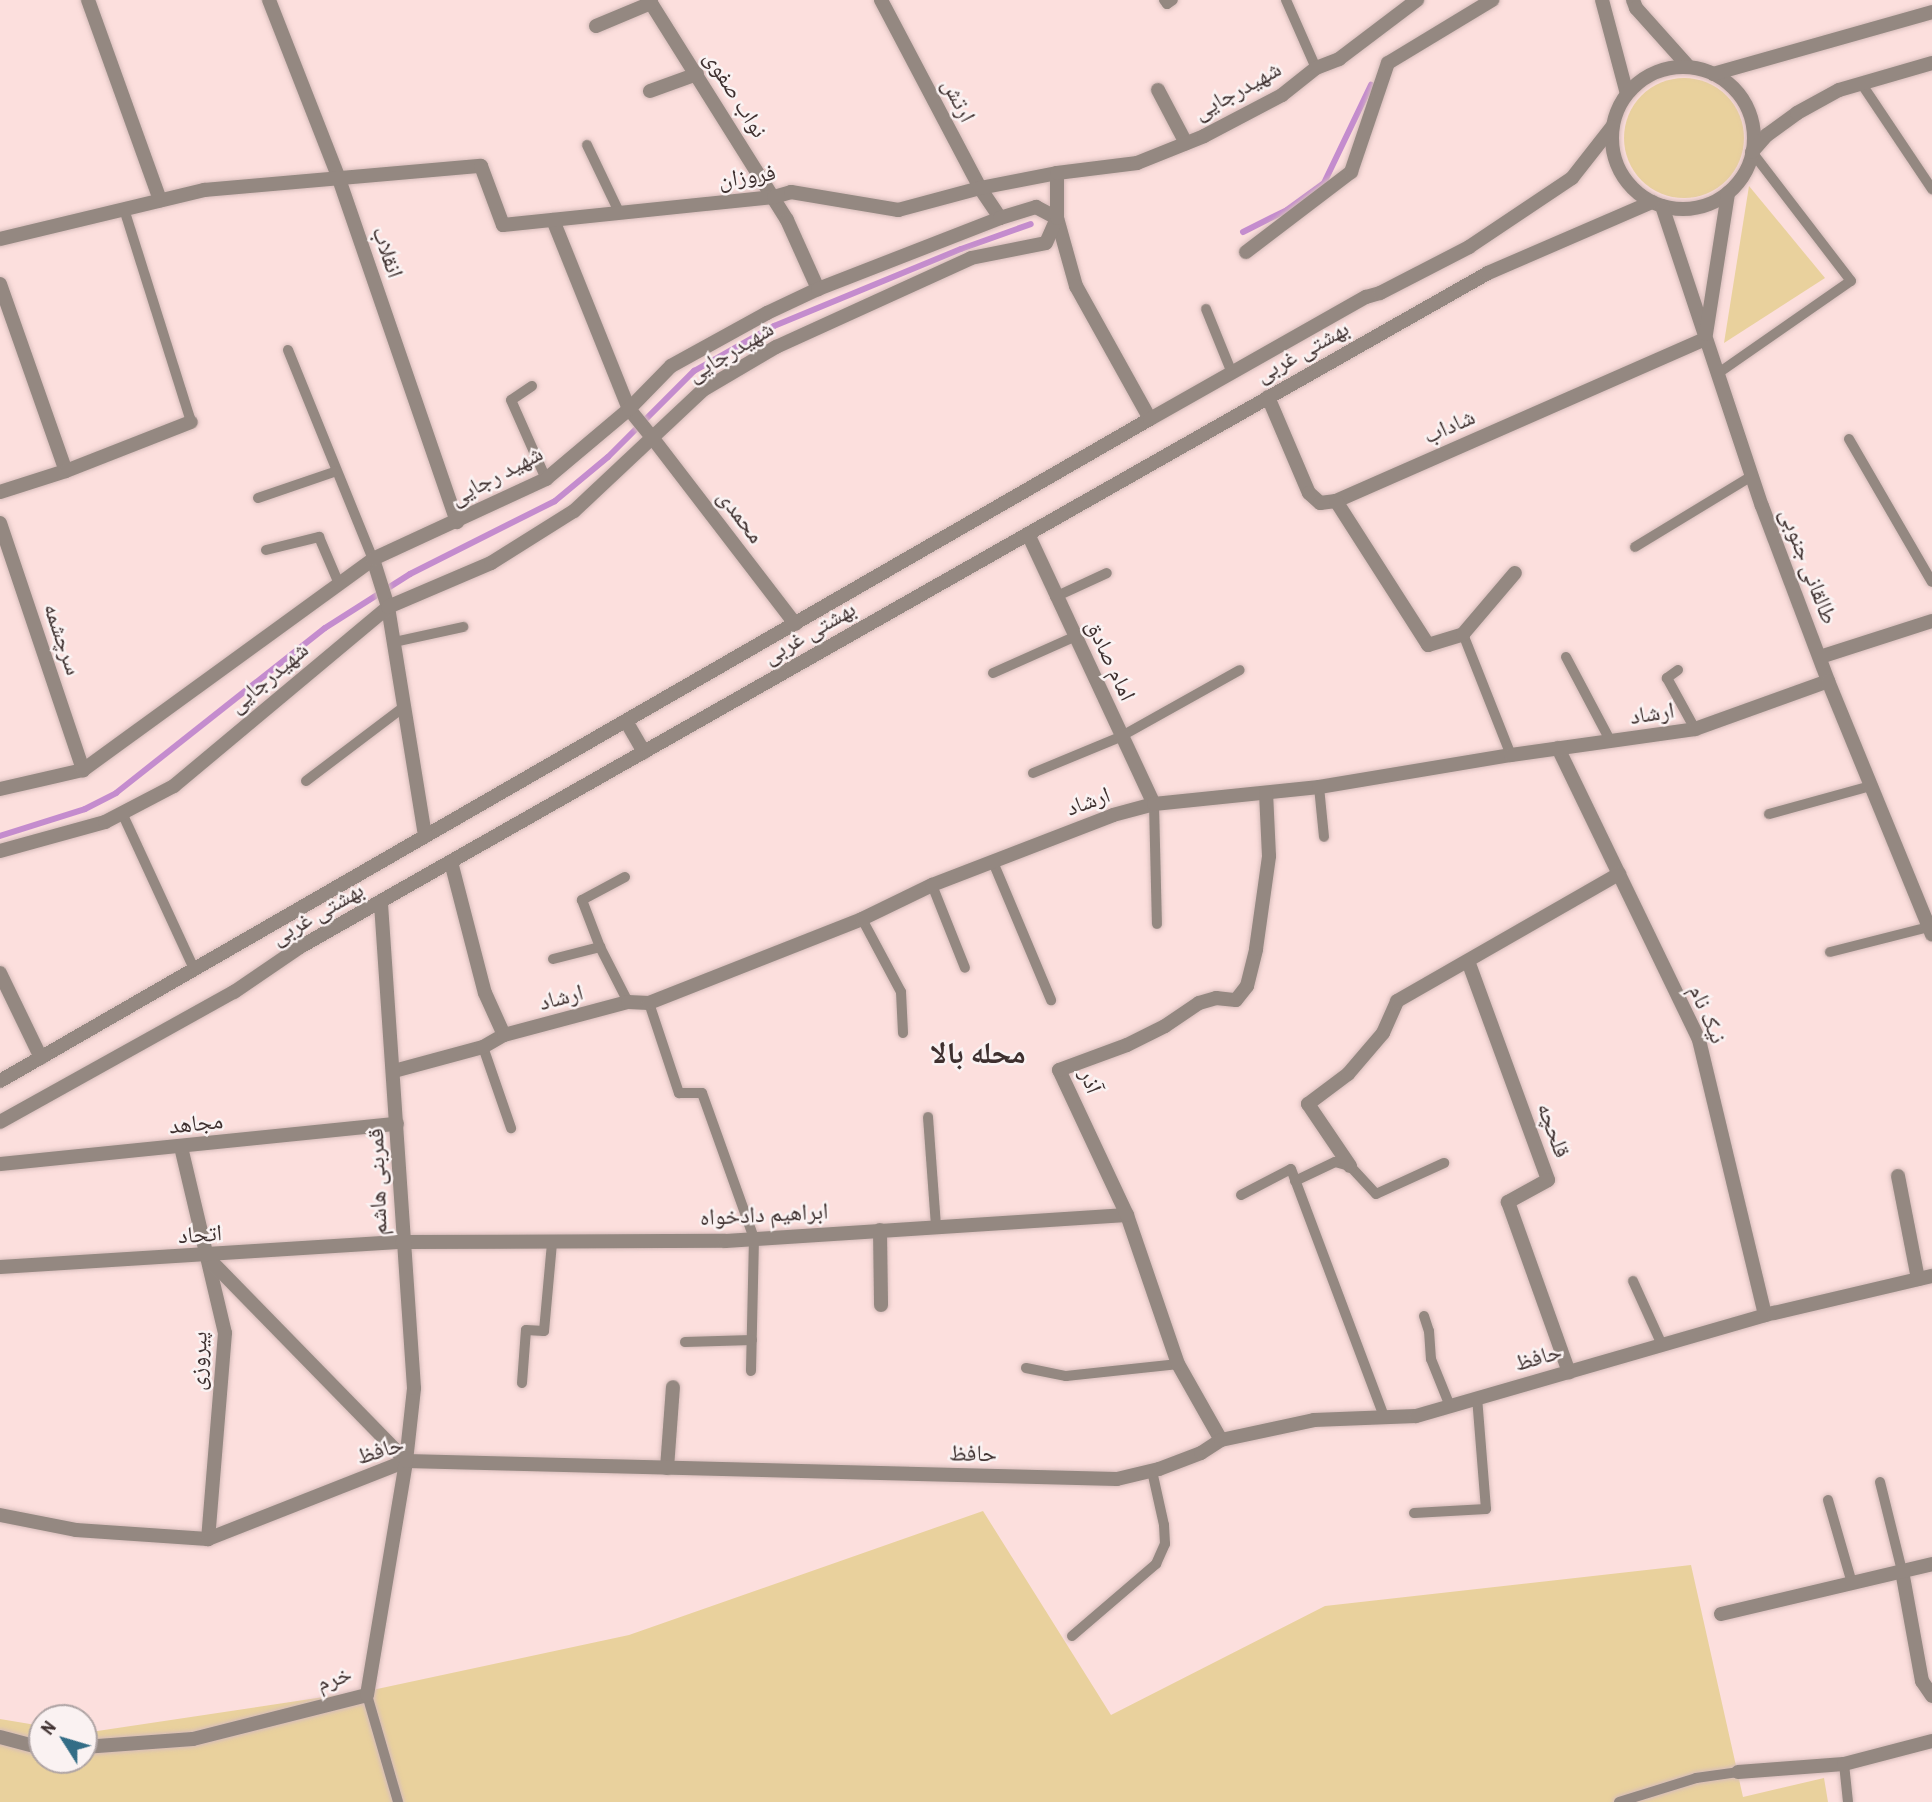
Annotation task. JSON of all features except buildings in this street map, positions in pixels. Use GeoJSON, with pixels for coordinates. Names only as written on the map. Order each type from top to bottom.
{"type":"FeatureCollection","features":[{"type":"Feature","properties":{"kind":"street"},"geometry":{"type":"LineString","coordinates":[[88,0],[160,200]]}},
{"type":"Feature","properties":{"kind":"street","name":"انقلاب"},"geometry":{"type":"LineString","coordinates":[[269,0],[339,179],[457,522]]}},
{"type":"Feature","properties":{"kind":"street","name":"ارتش"},"geometry":{"type":"LineString","coordinates":[[881,0],[980,188],[1000,218]]}},
{"type":"Feature","properties":{"kind":"street","name":"شهیدرجایی"},"geometry":{"type":"LineString","coordinates":[[1057,173],[1137,163],[1186,143],[1282,95],[1316,68],[1339,59],[1417,0]]}},
{"type":"Feature","properties":{"kind":"street"},"geometry":{"type":"LineString","coordinates":[[1246,252],[1351,172],[1388,63],[1492,0]]}},
{"type":"Feature","properties":{"kind":"street"},"geometry":{"type":"LineString","coordinates":[[1602,0],[1627,94]]}},
{"type":"Feature","properties":{"kind":"street"},"geometry":{"type":"LineString","coordinates":[[1633,0],[1636,8],[1689,67]]}},
{"type":"Feature","properties":{"kind":"street"},"geometry":{"type":"LineString","coordinates":[[596,26],[650,1]]}},
{"type":"Feature","properties":{"kind":"street","name":"نواب صفوی"},"geometry":{"type":"LineString","coordinates":[[650,1],[774,197],[818,289]]}},
{"type":"Feature","properties":{"kind":"street"},"geometry":{"type":"LineString","coordinates":[[1713,74],[1932,12]]}},
{"type":"Feature","properties":{"kind":"street"},"geometry":{"type":"LineString","coordinates":[[1752,152],[1767,135],[1797,113],[1839,90],[1932,63]]}},
{"type":"Feature","properties":{"kind":"street"},"geometry":{"type":"LineString","coordinates":[[1689,67],[1713,74],[1732,87],[1746,106],[1753,129],[1752,152],[1744,174],[1728,192],[1708,205],[1685,209],[1657,204],[1628,184],[1617,167],[1612,147],[1612,127],[1627,94],[1644,78],[1666,69],[1689,67]]}},
{"type":"Feature","properties":{"kind":"street"},"geometry":{"type":"LineString","coordinates":[[650,91],[697,74]]}},
{"type":"Feature","properties":{"kind":"street"},"geometry":{"type":"LineString","coordinates":[[1158,90],[1186,143]]}},
{"type":"Feature","properties":{"kind":"street","name":"بهشتی غربی"},"geometry":{"type":"LineString","coordinates":[[0,1081],[1366,296],[1380,293],[1469,247],[1572,178],[1612,127]]}},
{"type":"Feature","properties":{"kind":"street","name":"فروزان"},"geometry":{"type":"LineString","coordinates":[[339,179],[481,166],[503,225],[774,197],[791,192],[898,210],[980,188],[1057,173]]}},
{"type":"Feature","properties":{"kind":"street"},"geometry":{"type":"LineString","coordinates":[[1057,173],[1057,218],[1076,286],[1150,419]]}},
{"type":"Feature","properties":{"kind":"street"},"geometry":{"type":"LineString","coordinates":[[0,239],[204,190],[339,179]]}},
{"type":"Feature","properties":{"kind":"street"},"geometry":{"type":"LineString","coordinates":[[1705,339],[1728,192]]}},
{"type":"Feature","properties":{"kind":"street","name":"بهشتی غربی"},"geometry":{"type":"LineString","coordinates":[[0,1122],[234,992],[300,947],[1488,273],[1657,204]]}},
{"type":"Feature","properties":{"kind":"street","name":"طالقانی جنوبی"},"geometry":{"type":"LineString","coordinates":[[1657,204],[1752,476],[1828,681],[1930,931]]}},
{"type":"Feature","properties":{"kind":"street","name":"شهید رجایی"},"geometry":{"type":"LineString","coordinates":[[0,789],[83,770],[373,559],[546,479],[629,409],[671,366],[818,289],[1000,218],[1036,207],[1057,218]]}},
{"type":"Feature","properties":{"kind":"street","name":"شهیدرجایی"},"geometry":{"type":"LineString","coordinates":[[0,851],[105,822],[174,786],[388,607],[491,563],[574,511],[703,390],[776,347],[971,258],[1009,248],[1046,243],[1057,218]]}},
{"type":"Feature","properties":{"kind":"street","name":"محمدی"},"geometry":{"type":"LineString","coordinates":[[553,220],[629,409],[795,624]]}},
{"type":"Feature","properties":{"kind":"street"},"geometry":{"type":"LineString","coordinates":[[0,284],[66,471]]}},
{"type":"Feature","properties":{"kind":"street","name":"شاداب"},"geometry":{"type":"LineString","coordinates":[[1336,501],[1705,339]]}},
{"type":"Feature","properties":{"kind":"street"},"geometry":{"type":"LineString","coordinates":[[1268,397],[1309,493],[1320,503],[1336,501],[1428,645],[1463,634],[1515,573]]}},
{"type":"Feature","properties":{"kind":"street"},"geometry":{"type":"LineString","coordinates":[[0,492],[66,471],[191,422]]}},
{"type":"Feature","properties":{"kind":"street","name":"سرچشمه"},"geometry":{"type":"LineString","coordinates":[[0,523],[83,770]]}},
{"type":"Feature","properties":{"kind":"street","name":"امام صادق"},"geometry":{"type":"LineString","coordinates":[[1028,534],[1120,737],[1154,804]]}},
{"type":"Feature","properties":{"kind":"street"},"geometry":{"type":"LineString","coordinates":[[373,559],[388,607],[425,836]]}},
{"type":"Feature","properties":{"kind":"street"},"geometry":{"type":"LineString","coordinates":[[1820,657],[1932,621]]}},
{"type":"Feature","properties":{"kind":"street","name":"ارشاد"},"geometry":{"type":"LineString","coordinates":[[394,1071],[483,1047],[504,1035],[628,1002],[649,1003],[862,919],[932,885],[1113,815],[1154,804],[1319,787],[1511,755],[1695,729],[1828,681]]}},
{"type":"Feature","properties":{"kind":"street"},"geometry":{"type":"LineString","coordinates":[[626,721],[645,752]]}},
{"type":"Feature","properties":{"kind":"street","name":"نیک نام"},"geometry":{"type":"LineString","coordinates":[[1558,748],[1699,1040],[1765,1315]]}},
{"type":"Feature","properties":{"kind":"street","name":"آذر"},"geometry":{"type":"LineString","coordinates":[[1221,1440],[1178,1364],[1127,1215],[1059,1070],[1127,1045],[1165,1026],[1199,1003],[1216,998],[1236,1000],[1247,986],[1256,949],[1269,856],[1266,793]]}},
{"type":"Feature","properties":{"kind":"street"},"geometry":{"type":"LineString","coordinates":[[451,862],[485,993],[504,1035]]}},
{"type":"Feature","properties":{"kind":"street"},"geometry":{"type":"LineString","coordinates":[[1350,1166],[1308,1104],[1348,1074],[1383,1032],[1397,1001],[1619,874]]}},
{"type":"Feature","properties":{"kind":"street","name":"قمربنی هاشم"},"geometry":{"type":"LineString","coordinates":[[382,902],[402,1242],[414,1388],[407,1461]]}},
{"type":"Feature","properties":{"kind":"street","name":"قلحچه"},"geometry":{"type":"LineString","coordinates":[[1468,961],[1548,1180],[1508,1202],[1569,1372]]}},
{"type":"Feature","properties":{"kind":"street"},"geometry":{"type":"LineString","coordinates":[[0,972],[41,1058]]}},
{"type":"Feature","properties":{"kind":"street","name":"مجاهد"},"geometry":{"type":"LineString","coordinates":[[0,1164],[397,1124]]}},
{"type":"Feature","properties":{"kind":"street","name":"پیروزی"},"geometry":{"type":"LineString","coordinates":[[181,1147],[225,1333],[208,1539]]}},
{"type":"Feature","properties":{"kind":"street"},"geometry":{"type":"LineString","coordinates":[[1898,1176],[1925,1278]]}},
{"type":"Feature","properties":{"kind":"street","name":"ابراهیم دادخواه"},"geometry":{"type":"LineString","coordinates":[[402,1242],[552,1243],[754,1238],[1127,1215]]}},
{"type":"Feature","properties":{"kind":"street"},"geometry":{"type":"LineString","coordinates":[[880,1230],[881,1305]]}},
{"type":"Feature","properties":{"kind":"street","name":"اتحاد"},"geometry":{"type":"LineString","coordinates":[[0,1267],[402,1242]]}},
{"type":"Feature","properties":{"kind":"street"},"geometry":{"type":"LineString","coordinates":[[207,1256],[407,1461]]}},
{"type":"Feature","properties":{"kind":"street","name":"حافظ"},"geometry":{"type":"LineString","coordinates":[[0,1515],[76,1530],[208,1539],[407,1461],[1117,1479],[1152,1471],[1201,1453],[1221,1440],[1314,1420],[1416,1416],[1765,1315],[1925,1278]]}},
{"type":"Feature","properties":{"kind":"street"},"geometry":{"type":"LineString","coordinates":[[667,1468],[673,1387]]}},
{"type":"Feature","properties":{"kind":"street","name":"خرم"},"geometry":{"type":"LineString","coordinates":[[98,1746],[192,1739],[367,1695],[407,1461]]}},
{"type":"Feature","properties":{"kind":"street"},"geometry":{"type":"LineString","coordinates":[[1721,1614],[1932,1564]]}},
{"type":"Feature","properties":{"kind":"street"},"geometry":{"type":"LineString","coordinates":[[1902,1571],[1922,1681],[1932,1696]]}},
{"type":"Feature","properties":{"kind":"street"},"geometry":{"type":"LineString","coordinates":[[0,1737],[28,1744]]}},
{"type":"Feature","properties":{"kind":"street"},"geometry":{"type":"LineString","coordinates":[[1738,1772],[1844,1765],[1932,1741]]}},
{"type":"Feature","properties":{"kind":"lane"},"geometry":{"type":"LineString","coordinates":[[1164,0],[1167,4],[1173,0]]}},
{"type":"Feature","properties":{"kind":"lane"},"geometry":{"type":"LineString","coordinates":[[1286,0],[1316,68]]}},
{"type":"Feature","properties":{"kind":"lane"},"geometry":{"type":"LineString","coordinates":[[1861,83],[1932,189]]}},
{"type":"Feature","properties":{"kind":"lane"},"geometry":{"type":"LineString","coordinates":[[587,145],[620,214]]}},
{"type":"Feature","properties":{"kind":"lane"},"geometry":{"type":"LineString","coordinates":[[1717,374],[1851,281],[1752,152]]}},
{"type":"Feature","properties":{"kind":"lane"},"geometry":{"type":"LineString","coordinates":[[124,209],[191,422]]}},
{"type":"Feature","properties":{"kind":"lane"},"geometry":{"type":"LineString","coordinates":[[1206,309],[1232,373]]}},
{"type":"Feature","properties":{"kind":"lane"},"geometry":{"type":"LineString","coordinates":[[288,351],[373,559]]}},
{"type":"Feature","properties":{"kind":"lane"},"geometry":{"type":"LineString","coordinates":[[532,386],[511,400],[546,479]]}},
{"type":"Feature","properties":{"kind":"lane"},"geometry":{"type":"LineString","coordinates":[[1849,439],[1932,582]]}},
{"type":"Feature","properties":{"kind":"lane"},"geometry":{"type":"LineString","coordinates":[[258,498],[337,471]]}},
{"type":"Feature","properties":{"kind":"lane"},"geometry":{"type":"LineString","coordinates":[[1635,547],[1752,476]]}},
{"type":"Feature","properties":{"kind":"lane"},"geometry":{"type":"LineString","coordinates":[[266,550],[319,537],[339,584]]}},
{"type":"Feature","properties":{"kind":"lane"},"geometry":{"type":"LineString","coordinates":[[1055,597],[1107,573]]}},
{"type":"Feature","properties":{"kind":"lane"},"geometry":{"type":"LineString","coordinates":[[394,642],[463,627]]}},
{"type":"Feature","properties":{"kind":"lane"},"geometry":{"type":"LineString","coordinates":[[1463,634],[1511,755]]}},
{"type":"Feature","properties":{"kind":"lane"},"geometry":{"type":"LineString","coordinates":[[993,673],[1076,636]]}},
{"type":"Feature","properties":{"kind":"lane"},"geometry":{"type":"LineString","coordinates":[[1566,657],[1611,742]]}},
{"type":"Feature","properties":{"kind":"lane"},"geometry":{"type":"LineString","coordinates":[[1033,773],[1120,737],[1240,670]]}},
{"type":"Feature","properties":{"kind":"lane"},"geometry":{"type":"LineString","coordinates":[[1678,670],[1667,678],[1695,729]]}},
{"type":"Feature","properties":{"kind":"lane"},"geometry":{"type":"LineString","coordinates":[[306,781],[404,706]]}},
{"type":"Feature","properties":{"kind":"lane"},"geometry":{"type":"LineString","coordinates":[[1769,814],[1871,786]]}},
{"type":"Feature","properties":{"kind":"lane"},"geometry":{"type":"LineString","coordinates":[[1319,787],[1324,837]]}},
{"type":"Feature","properties":{"kind":"lane"},"geometry":{"type":"LineString","coordinates":[[1154,804],[1157,924]]}},
{"type":"Feature","properties":{"kind":"lane"},"geometry":{"type":"LineString","coordinates":[[122,813],[194,969]]}},
{"type":"Feature","properties":{"kind":"lane"},"geometry":{"type":"LineString","coordinates":[[993,862],[1051,1000]]}},
{"type":"Feature","properties":{"kind":"lane"},"geometry":{"type":"LineString","coordinates":[[625,877],[582,900],[600,947],[628,1002]]}},
{"type":"Feature","properties":{"kind":"lane"},"geometry":{"type":"LineString","coordinates":[[932,885],[965,968]]}},
{"type":"Feature","properties":{"kind":"lane"},"geometry":{"type":"LineString","coordinates":[[862,919],[901,992],[903,1032]]}},
{"type":"Feature","properties":{"kind":"lane"},"geometry":{"type":"LineString","coordinates":[[1830,952],[1930,931]]}},
{"type":"Feature","properties":{"kind":"lane"},"geometry":{"type":"LineString","coordinates":[[553,959],[600,947]]}},
{"type":"Feature","properties":{"kind":"lane"},"geometry":{"type":"LineString","coordinates":[[649,1003],[679,1093],[702,1093],[754,1238],[751,1371]]}},
{"type":"Feature","properties":{"kind":"lane"},"geometry":{"type":"LineString","coordinates":[[483,1047],[511,1128]]}},
{"type":"Feature","properties":{"kind":"lane"},"geometry":{"type":"LineString","coordinates":[[928,1116],[936,1227]]}},
{"type":"Feature","properties":{"kind":"lane"},"geometry":{"type":"LineString","coordinates":[[1295,1181],[1335,1162],[1350,1166],[1376,1194],[1444,1163]]}},
{"type":"Feature","properties":{"kind":"lane"},"geometry":{"type":"LineString","coordinates":[[1241,1195],[1291,1169],[1384,1417]]}},
{"type":"Feature","properties":{"kind":"lane"},"geometry":{"type":"LineString","coordinates":[[523,1383],[526,1330],[544,1331],[552,1243]]}},
{"type":"Feature","properties":{"kind":"lane"},"geometry":{"type":"LineString","coordinates":[[1633,1281],[1662,1345]]}},
{"type":"Feature","properties":{"kind":"lane"},"geometry":{"type":"LineString","coordinates":[[1424,1315],[1429,1331],[1431,1359],[1450,1406]]}},
{"type":"Feature","properties":{"kind":"lane"},"geometry":{"type":"LineString","coordinates":[[685,1342],[752,1340]]}},
{"type":"Feature","properties":{"kind":"lane"},"geometry":{"type":"LineString","coordinates":[[1026,1368],[1066,1376],[1178,1364]]}},
{"type":"Feature","properties":{"kind":"lane"},"geometry":{"type":"LineString","coordinates":[[1413,1513],[1486,1509],[1477,1398]]}},
{"type":"Feature","properties":{"kind":"lane"},"geometry":{"type":"LineString","coordinates":[[1072,1636],[1156,1564],[1165,1545],[1164,1525],[1152,1471]]}},
{"type":"Feature","properties":{"kind":"lane"},"geometry":{"type":"LineString","coordinates":[[1880,1482],[1902,1571]]}},
{"type":"Feature","properties":{"kind":"lane"},"geometry":{"type":"LineString","coordinates":[[1828,1500],[1852,1583]]}},
{"type":"Feature","properties":{"kind":"lane"},"geometry":{"type":"LineString","coordinates":[[367,1695],[398,1802]]}},
{"type":"Feature","properties":{"kind":"lane"},"geometry":{"type":"LineString","coordinates":[[1844,1765],[1849,1802]]}},
{"type":"Feature","properties":{"kind":"lane"},"geometry":{"type":"LineString","coordinates":[[1619,1802],[1696,1778],[1738,1772]]}},
{"type":"Feature","properties":{"kind":"shaded area"},"geometry":{"type":"Polygon","coordinates":[[[1684,78],[1707,83],[1726,96],[1739,115],[1744,138],[1739,161],[1726,180],[1707,193],[1684,198],[1661,193],[1642,180],[1629,161],[1624,138],[1629,115],[1642,96],[1661,83],[1684,78]]]}},
{"type":"Feature","properties":{"kind":"shaded area"},"geometry":{"type":"Polygon","coordinates":[[[1749,186],[1825,278],[1724,343],[1749,186]]]}},
{"type":"Feature","properties":{"kind":"shaded area"},"geometry":{"type":"Polygon","coordinates":[[[983,1511],[1111,1715],[1325,1606],[1691,1565],[1743,1797],[1824,1778],[1828,1802],[0,1802],[0,1719],[28,1724],[28,1774],[98,1774],[98,1731],[377,1689],[629,1635],[983,1511]]]}},
{"type":"Feature","properties":{"kind":"waterway"},"geometry":{"type":"LineString","coordinates":[[1243,232],[1287,210],[1324,183],[1371,85]]}},
{"type":"Feature","properties":{"kind":"waterway"},"geometry":{"type":"LineString","coordinates":[[0,836],[85,809],[116,793],[325,628],[410,574],[555,501],[608,457],[694,371],[774,326],[961,249],[1031,224]]}},
{"type":"Feature","properties":{"kind":"district","name":"محله بالا"},"geometry":{"type":"Point","coordinates":[978,1052]}}]}
